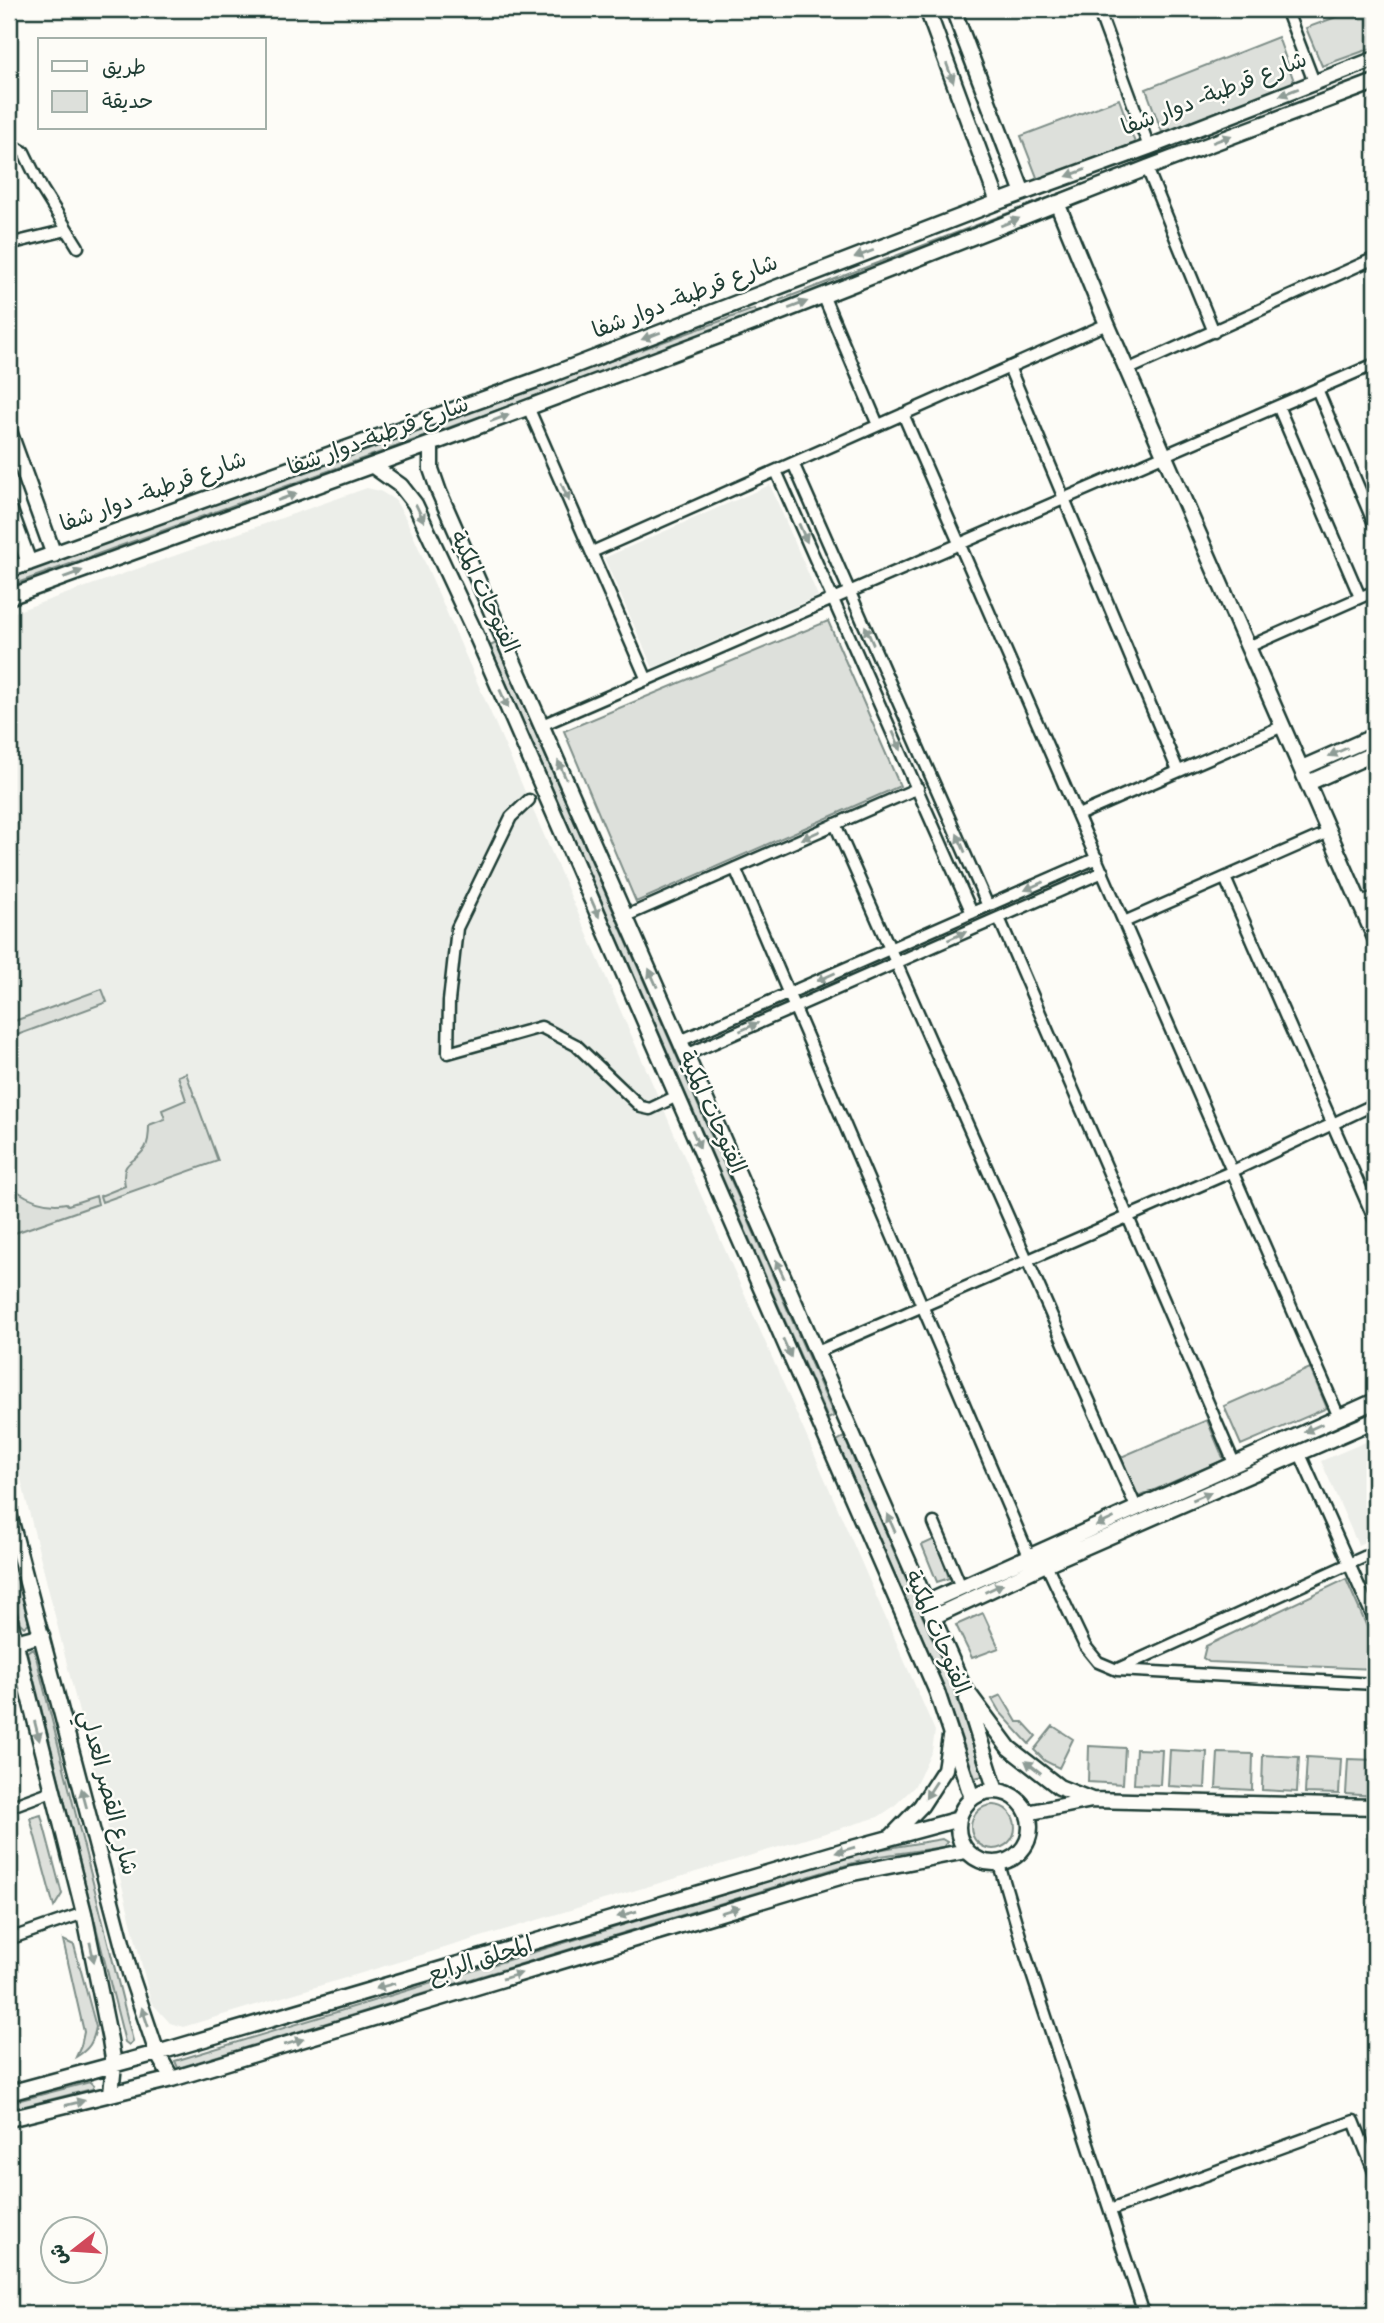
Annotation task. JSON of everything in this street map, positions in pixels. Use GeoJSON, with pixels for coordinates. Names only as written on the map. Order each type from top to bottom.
{"type":"FeatureCollection","features":[{"type":"Feature","properties":{"kind":"street"},"geometry":{"type":"LineString","coordinates":[[927,9],[998,202]]}},
{"type":"Feature","properties":{"kind":"street"},"geometry":{"type":"LineString","coordinates":[[953,9],[1023,192]]}},
{"type":"Feature","properties":{"kind":"street"},"geometry":{"type":"LineString","coordinates":[[1098,9],[1149,147]]}},
{"type":"Feature","properties":{"kind":"street"},"geometry":{"type":"LineString","coordinates":[[1286,9],[1314,82]]}},
{"type":"Feature","properties":{"kind":"street","name":"شارع قرطبة- دوار شفا"},"geometry":{"type":"LineString","coordinates":[[9,570],[553,374],[1375,59]]}},
{"type":"Feature","properties":{"kind":"street","name":"شارع قرطبة-دوار شفا"},"geometry":{"type":"LineString","coordinates":[[9,597],[373,466],[1375,82]]}},
{"type":"Feature","properties":{"kind":"street"},"geometry":{"type":"LineString","coordinates":[[1241,110],[1249,129]]}},
{"type":"Feature","properties":{"kind":"street"},"geometry":{"type":"LineString","coordinates":[[9,143],[24,152],[42,189],[78,247]]}},
{"type":"Feature","properties":{"kind":"street"},"geometry":{"type":"LineString","coordinates":[[1147,168],[1214,332]]}},
{"type":"Feature","properties":{"kind":"street"},"geometry":{"type":"LineString","coordinates":[[1057,203],[1107,324],[1375,937]]}},
{"type":"Feature","properties":{"kind":"street"},"geometry":{"type":"LineString","coordinates":[[9,244],[67,230]]}},
{"type":"Feature","properties":{"kind":"street"},"geometry":{"type":"LineString","coordinates":[[1128,370],[1375,258]]}},
{"type":"Feature","properties":{"kind":"street"},"geometry":{"type":"LineString","coordinates":[[765,292],[774,314]]}},
{"type":"Feature","properties":{"kind":"street"},"geometry":{"type":"LineString","coordinates":[[823,295],[877,425]]}},
{"type":"Feature","properties":{"kind":"street"},"geometry":{"type":"LineString","coordinates":[[592,552],[1107,324]]}},
{"type":"Feature","properties":{"kind":"street"},"geometry":{"type":"LineString","coordinates":[[542,726],[1375,364]]}},
{"type":"Feature","properties":{"kind":"street"},"geometry":{"type":"LineString","coordinates":[[1009,367],[1178,771]]}},
{"type":"Feature","properties":{"kind":"street"},"geometry":{"type":"LineString","coordinates":[[553,374],[561,394]]}},
{"type":"Feature","properties":{"kind":"street"},"geometry":{"type":"LineString","coordinates":[[1317,389],[1375,526]]}},
{"type":"Feature","properties":{"kind":"street"},"geometry":{"type":"LineString","coordinates":[[1278,406],[1360,597]]}},
{"type":"Feature","properties":{"kind":"street"},"geometry":{"type":"LineString","coordinates":[[528,407],[648,680]]}},
{"type":"Feature","properties":{"kind":"street"},"geometry":{"type":"LineString","coordinates":[[903,414],[1339,1417]]}},
{"type":"Feature","properties":{"kind":"street"},"geometry":{"type":"LineString","coordinates":[[9,431],[54,555]]}},
{"type":"Feature","properties":{"kind":"street"},"geometry":{"type":"LineString","coordinates":[[431,444],[431,469],[436,485],[963,1686],[996,1791]]}},
{"type":"Feature","properties":{"kind":"street"},"geometry":{"type":"LineString","coordinates":[[793,463],[988,906]]}},
{"type":"Feature","properties":{"kind":"street","name":"الفتوحات المكية"},"geometry":{"type":"LineString","coordinates":[[373,466],[401,485],[415,504],[477,637],[937,1692],[972,1798]]}},
{"type":"Feature","properties":{"kind":"street"},"geometry":{"type":"LineString","coordinates":[[776,471],[972,913]]}},
{"type":"Feature","properties":{"kind":"street"},"geometry":{"type":"LineString","coordinates":[[9,508],[29,564]]}},
{"type":"Feature","properties":{"kind":"street"},"geometry":{"type":"LineString","coordinates":[[1248,647],[1375,591]]}},
{"type":"Feature","properties":{"kind":"street"},"geometry":{"type":"LineString","coordinates":[[477,637],[499,627]]}},
{"type":"Feature","properties":{"kind":"street"},"geometry":{"type":"LineString","coordinates":[[1078,815],[1283,726]]}},
{"type":"Feature","properties":{"kind":"street"},"geometry":{"type":"LineString","coordinates":[[1302,768],[1375,736]]}},
{"type":"Feature","properties":{"kind":"street"},"geometry":{"type":"LineString","coordinates":[[1308,783],[1375,753]]}},
{"type":"Feature","properties":{"kind":"street"},"geometry":{"type":"LineString","coordinates":[[626,916],[918,788]]}},
{"type":"Feature","properties":{"kind":"street"},"geometry":{"type":"LineString","coordinates":[[529,800],[511,817],[457,928],[449,1001],[448,1053],[541,1027],[576,1045],[641,1107],[650,1109],[677,1096]]}},
{"type":"Feature","properties":{"kind":"street"},"geometry":{"type":"LineString","coordinates":[[835,824],[1136,1507]]}},
{"type":"Feature","properties":{"kind":"street"},"geometry":{"type":"LineString","coordinates":[[1124,922],[1329,832]]}},
{"type":"Feature","properties":{"kind":"street"},"geometry":{"type":"LineString","coordinates":[[683,1048],[788,993],[1097,858]]}},
{"type":"Feature","properties":{"kind":"street"},"geometry":{"type":"LineString","coordinates":[[734,868],[1030,1558],[1046,1564],[1084,1646],[1098,1662],[1117,1670],[1375,1684]]}},
{"type":"Feature","properties":{"kind":"street"},"geometry":{"type":"LineString","coordinates":[[683,1048],[794,1007],[1103,872]]}},
{"type":"Feature","properties":{"kind":"street"},"geometry":{"type":"LineString","coordinates":[[1225,878],[1375,1221]]}},
{"type":"Feature","properties":{"kind":"street"},"geometry":{"type":"LineString","coordinates":[[1361,904],[1375,897]]}},
{"type":"Feature","properties":{"kind":"street"},"geometry":{"type":"LineString","coordinates":[[999,918],[1234,1463]]}},
{"type":"Feature","properties":{"kind":"street"},"geometry":{"type":"LineString","coordinates":[[817,1352],[1233,1171],[1375,1104]]}},
{"type":"Feature","properties":{"kind":"street"},"geometry":{"type":"LineString","coordinates":[[926,1603],[1375,1401]]}},
{"type":"Feature","properties":{"kind":"street"},"geometry":{"type":"LineString","coordinates":[[933,1617],[1046,1564],[1375,1420]]}},
{"type":"Feature","properties":{"kind":"street"},"geometry":{"type":"LineString","coordinates":[[824,1432],[847,1422]]}},
{"type":"Feature","properties":{"kind":"street"},"geometry":{"type":"LineString","coordinates":[[1300,1454],[1375,1622]]}},
{"type":"Feature","properties":{"kind":"street","name":"شارع القصر العدلي"},"geometry":{"type":"LineString","coordinates":[[9,1514],[130,1973],[157,2053],[172,2079]]}},
{"type":"Feature","properties":{"kind":"street"},"geometry":{"type":"LineString","coordinates":[[934,1523],[961,1587]]}},
{"type":"Feature","properties":{"kind":"street"},"geometry":{"type":"LineString","coordinates":[[1117,1670],[1375,1552]]}},
{"type":"Feature","properties":{"kind":"street"},"geometry":{"type":"LineString","coordinates":[[9,1617],[84,1913],[114,2065],[111,2093]]}},
{"type":"Feature","properties":{"kind":"street"},"geometry":{"type":"LineString","coordinates":[[15,1642],[42,1635]]}},
{"type":"Feature","properties":{"kind":"street"},"geometry":{"type":"LineString","coordinates":[[963,1686],[1009,1748],[1059,1787],[1092,1800]]}},
{"type":"Feature","properties":{"kind":"street"},"geometry":{"type":"LineString","coordinates":[[890,1837],[921,1806],[945,1769],[951,1732]]}},
{"type":"Feature","properties":{"kind":"street"},"geometry":{"type":"LineString","coordinates":[[9,1807],[52,1791]]}},
{"type":"Feature","properties":{"kind":"street"},"geometry":{"type":"LineString","coordinates":[[996,1791],[1015,1797],[1024,1806],[1030,1822],[1030,1834],[1023,1849],[1014,1858],[999,1864],[982,1862],[966,1851],[960,1840],[958,1819],[972,1798],[983,1792],[996,1791]]}},
{"type":"Feature","properties":{"kind":"street"},"geometry":{"type":"LineString","coordinates":[[1027,1813],[1092,1800],[1375,1807]]}},
{"type":"Feature","properties":{"kind":"street"},"geometry":{"type":"LineString","coordinates":[[9,2093],[157,2053],[958,1819]]}},
{"type":"Feature","properties":{"kind":"street","name":"المحلق الرابع"},"geometry":{"type":"LineString","coordinates":[[9,2119],[172,2079],[853,1872],[966,1851]]}},
{"type":"Feature","properties":{"kind":"street"},"geometry":{"type":"LineString","coordinates":[[999,1864],[1025,1953],[1144,2314]]}},
{"type":"Feature","properties":{"kind":"street"},"geometry":{"type":"LineString","coordinates":[[9,1939],[84,1913]]}},
{"type":"Feature","properties":{"kind":"street"},"geometry":{"type":"LineString","coordinates":[[1110,2210],[1354,2121],[1375,2174]]}},
{"type":"Feature","properties":{"kind":"shaded area"},"geometry":{"type":"Polygon","coordinates":[[[770,485],[818,596],[653,668],[604,558],[770,485]]]}},
{"type":"Feature","properties":{"kind":"shaded area"},"geometry":{"type":"Polygon","coordinates":[[[367,488],[380,491],[395,500],[406,519],[935,1731],[932,1751],[914,1787],[878,1817],[183,2027],[170,2023],[151,2002],[9,1431],[9,614],[367,488]]]}},
{"type":"Feature","properties":{"kind":"shaded area"},"geometry":{"type":"Polygon","coordinates":[[[1375,1438],[1375,1537],[1358,1545],[1321,1461],[1375,1438]]]}},
{"type":"Feature","properties":{"kind":"green space"},"geometry":{"type":"Polygon","coordinates":[[[1358,9],[1375,9],[1375,47],[1322,66],[1306,28],[1358,9]]]}},
{"type":"Feature","properties":{"kind":"green space"},"geometry":{"type":"Polygon","coordinates":[[[1278,37],[1295,84],[1163,135],[1146,89],[1278,37]]]}},
{"type":"Feature","properties":{"kind":"green space"},"geometry":{"type":"Polygon","coordinates":[[[1375,73],[1375,82],[777,307],[780,300],[1375,73]]]}},
{"type":"Feature","properties":{"kind":"green space"},"geometry":{"type":"Polygon","coordinates":[[[1119,99],[1135,143],[1038,180],[1021,136],[1119,99]]]}},
{"type":"Feature","properties":{"kind":"green space"},"geometry":{"type":"Polygon","coordinates":[[[754,309],[757,314],[755,317],[9,586],[9,578],[754,309]]]}},
{"type":"Feature","properties":{"kind":"green space"},"geometry":{"type":"Polygon","coordinates":[[[828,621],[900,786],[636,902],[564,731],[828,621]]]}},
{"type":"Feature","properties":{"kind":"green space"},"geometry":{"type":"Polygon","coordinates":[[[496,643],[834,1416],[828,1419],[490,646],[496,643]]]}},
{"type":"Feature","properties":{"kind":"green space"},"geometry":{"type":"Polygon","coordinates":[[[102,989],[107,1002],[9,1038],[9,1023],[102,989]]]}},
{"type":"Feature","properties":{"kind":"green space"},"geometry":{"type":"Polygon","coordinates":[[[186,1073],[218,1161],[102,1202],[100,1196],[125,1186],[126,1166],[146,1146],[149,1125],[165,1119],[162,1110],[186,1100],[178,1076],[186,1073]]]}},
{"type":"Feature","properties":{"kind":"green space"},"geometry":{"type":"Polygon","coordinates":[[[17,1191],[41,1202],[68,1205],[96,1196],[98,1204],[9,1235],[9,1197],[17,1191]]]}},
{"type":"Feature","properties":{"kind":"green space"},"geometry":{"type":"Polygon","coordinates":[[[1310,1368],[1327,1408],[1241,1445],[1224,1406],[1310,1368]]]}},
{"type":"Feature","properties":{"kind":"green space"},"geometry":{"type":"Polygon","coordinates":[[[1207,1420],[1224,1460],[1138,1497],[1121,1457],[1207,1420]]]}},
{"type":"Feature","properties":{"kind":"green space"},"geometry":{"type":"Polygon","coordinates":[[[844,1437],[953,1686],[983,1776],[975,1778],[945,1689],[837,1441],[844,1437]]]}},
{"type":"Feature","properties":{"kind":"green space"},"geometry":{"type":"Polygon","coordinates":[[[935,1539],[949,1578],[937,1582],[922,1545],[935,1539]]]}},
{"type":"Feature","properties":{"kind":"green space"},"geometry":{"type":"Polygon","coordinates":[[[9,1545],[29,1623],[24,1627],[20,1623],[9,1578],[9,1545]]]}},
{"type":"Feature","properties":{"kind":"green space"},"geometry":{"type":"Polygon","coordinates":[[[1346,1579],[1375,1645],[1375,1669],[1209,1662],[1203,1658],[1206,1646],[1346,1579]]]}},
{"type":"Feature","properties":{"kind":"green space"},"geometry":{"type":"Polygon","coordinates":[[[983,1613],[999,1648],[972,1658],[956,1625],[983,1613]]]}},
{"type":"Feature","properties":{"kind":"green space"},"geometry":{"type":"Polygon","coordinates":[[[34,1649],[133,2041],[129,2045],[125,2042],[27,1652],[34,1649]]]}},
{"type":"Feature","properties":{"kind":"green space"},"geometry":{"type":"Polygon","coordinates":[[[1001,1695],[1017,1722],[1023,1722],[1036,1736],[1029,1744],[999,1711],[992,1699],[1001,1695]]]}},
{"type":"Feature","properties":{"kind":"green space"},"geometry":{"type":"Polygon","coordinates":[[[1053,1726],[1073,1739],[1059,1768],[1045,1761],[1034,1750],[1053,1726]]]}},
{"type":"Feature","properties":{"kind":"green space"},"geometry":{"type":"Polygon","coordinates":[[[1089,1746],[1125,1748],[1123,1784],[1088,1782],[1089,1746]]]}},
{"type":"Feature","properties":{"kind":"green space"},"geometry":{"type":"Polygon","coordinates":[[[1136,1749],[1162,1750],[1160,1785],[1134,1784],[1136,1749]]]}},
{"type":"Feature","properties":{"kind":"green space"},"geometry":{"type":"Polygon","coordinates":[[[1170,1750],[1207,1752],[1205,1788],[1168,1786],[1170,1750]]]}},
{"type":"Feature","properties":{"kind":"green space"},"geometry":{"type":"Polygon","coordinates":[[[1218,1753],[1253,1754],[1252,1790],[1216,1788],[1218,1753]]]}},
{"type":"Feature","properties":{"kind":"green space"},"geometry":{"type":"Polygon","coordinates":[[[1263,1755],[1299,1757],[1297,1792],[1262,1790],[1263,1755]]]}},
{"type":"Feature","properties":{"kind":"green space"},"geometry":{"type":"Polygon","coordinates":[[[1307,1757],[1341,1759],[1339,1794],[1305,1793],[1307,1757]]]}},
{"type":"Feature","properties":{"kind":"green space"},"geometry":{"type":"Polygon","coordinates":[[[1348,1759],[1375,1760],[1375,1796],[1346,1794],[1348,1759]]]}},
{"type":"Feature","properties":{"kind":"green space"},"geometry":{"type":"Polygon","coordinates":[[[993,1805],[1009,1811],[1015,1827],[1009,1843],[993,1849],[977,1843],[971,1827],[977,1811],[993,1805]]]}},
{"type":"Feature","properties":{"kind":"green space"},"geometry":{"type":"Polygon","coordinates":[[[41,1815],[62,1894],[54,1907],[30,1818],[41,1815]]]}},
{"type":"Feature","properties":{"kind":"green space"},"geometry":{"type":"Polygon","coordinates":[[[942,1839],[947,1842],[943,1847],[880,1856],[850,1864],[178,2068],[175,2061],[847,1857],[942,1839]]]}},
{"type":"Feature","properties":{"kind":"green space"},"geometry":{"type":"Polygon","coordinates":[[[63,1940],[74,1945],[96,2027],[90,2045],[76,2057],[84,2032],[63,1940]]]}},
{"type":"Feature","properties":{"kind":"green space"},"geometry":{"type":"Polygon","coordinates":[[[90,2082],[94,2086],[92,2089],[9,2110],[9,2103],[90,2082]]]}}]}
